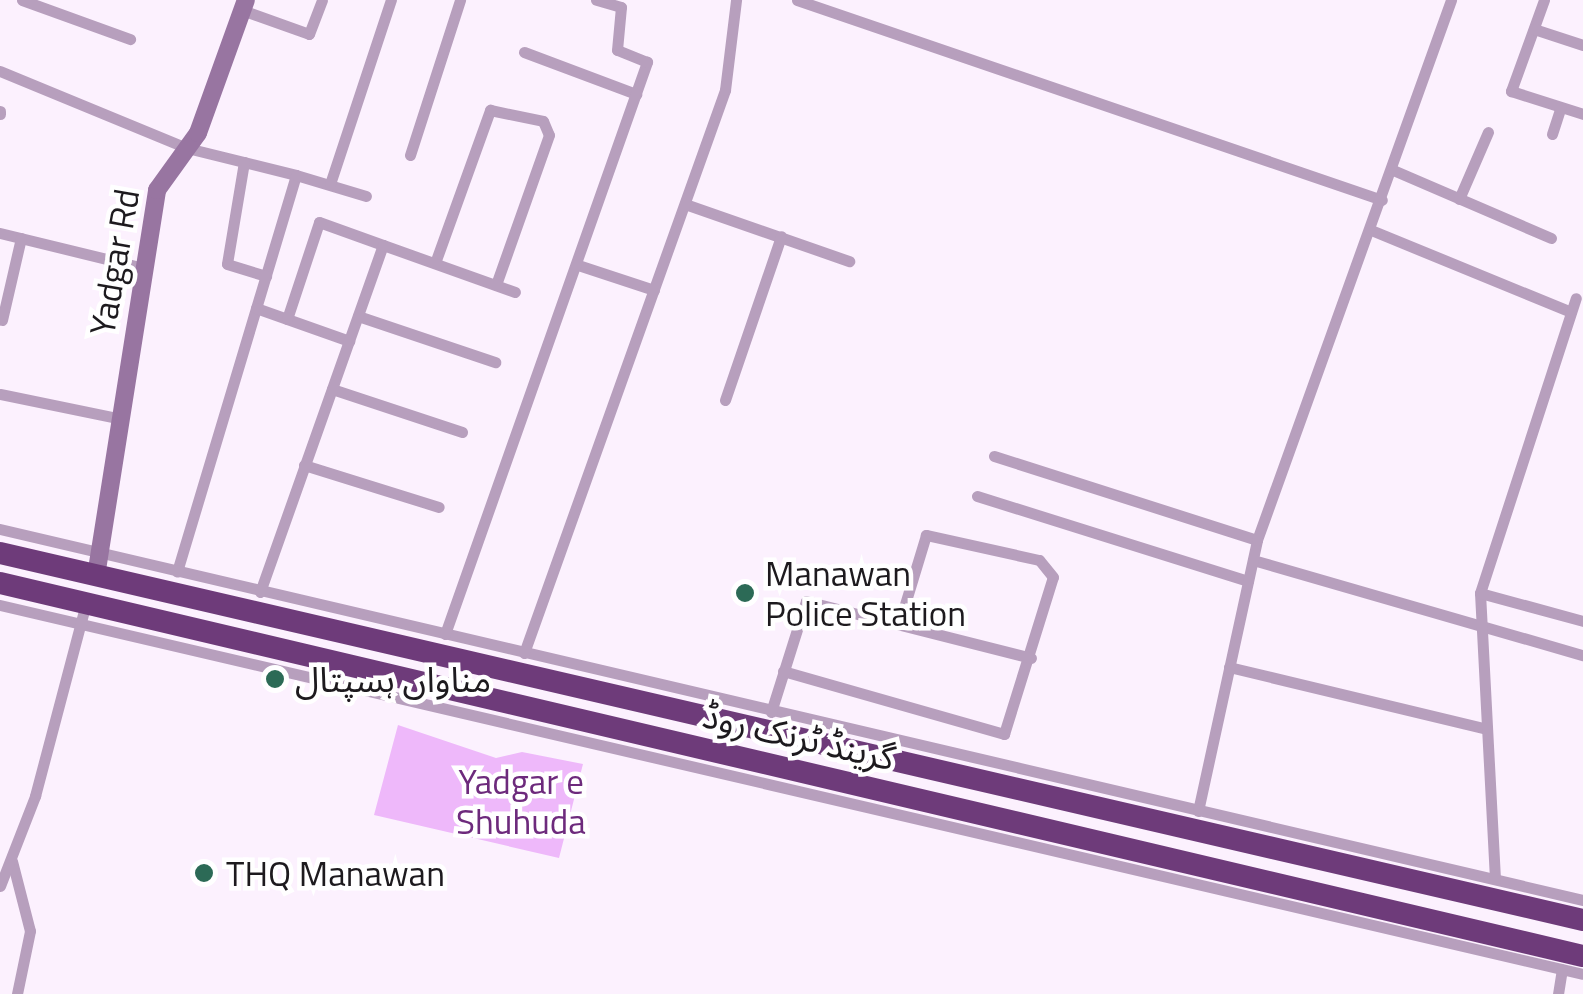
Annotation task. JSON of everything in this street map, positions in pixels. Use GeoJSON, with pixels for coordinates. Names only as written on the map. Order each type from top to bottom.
{"type":"FeatureCollection","features":[{"type":"Feature","properties":{"kind":"highway","name":"گرینڈ ٹرنک روڈ"},"geometry":{"type":"LineString","coordinates":[[0,553],[99,565],[508,672],[1583,920]]}},
{"type":"Feature","properties":{"kind":"highway","name":"گرینڈ ٹرنک روڈ"},"geometry":{"type":"LineString","coordinates":[[0,582],[84,614],[219,646],[503,702],[715,764],[1483,941],[1555,961],[1583,956]]}},
{"type":"Feature","properties":{"kind":"highway"},"geometry":{"type":"LineString","coordinates":[[503,702],[508,672]]}},
{"type":"Feature","properties":{"kind":"street"},"geometry":{"type":"LineString","coordinates":[[22,0],[130,39]]}},
{"type":"Feature","properties":{"kind":"street"},"geometry":{"type":"LineString","coordinates":[[244,5],[309,34],[322,0]]}},
{"type":"Feature","properties":{"kind":"street"},"geometry":{"type":"LineString","coordinates":[[330,184],[391,0]]}},
{"type":"Feature","properties":{"kind":"street"},"geometry":{"type":"LineString","coordinates":[[410,154],[460,0]]}},
{"type":"Feature","properties":{"kind":"street"},"geometry":{"type":"LineString","coordinates":[[445,634],[647,62],[617,50],[620,7],[596,0]]}},
{"type":"Feature","properties":{"kind":"street"},"geometry":{"type":"LineString","coordinates":[[524,654],[731,71],[736,0]]}},
{"type":"Feature","properties":{"kind":"street"},"geometry":{"type":"LineString","coordinates":[[798,0],[1382,200]]}},
{"type":"Feature","properties":{"kind":"street"},"geometry":{"type":"LineString","coordinates":[[1198,812],[1257,540],[1451,0]]}},
{"type":"Feature","properties":{"kind":"street"},"geometry":{"type":"LineString","coordinates":[[1544,0],[1511,91],[1583,114]]}},
{"type":"Feature","properties":{"kind":"street","name":"Yadgar Rd"},"geometry":{"type":"LineString","coordinates":[[99,565],[157,190],[187,148],[244,5]]}},
{"type":"Feature","properties":{"kind":"street"},"geometry":{"type":"LineString","coordinates":[[1534,29],[1583,44]]}},
{"type":"Feature","properties":{"kind":"street"},"geometry":{"type":"LineString","coordinates":[[524,52],[636,94]]}},
{"type":"Feature","properties":{"kind":"street"},"geometry":{"type":"LineString","coordinates":[[0,71],[187,148],[296,174],[366,196]]}},
{"type":"Feature","properties":{"kind":"street"},"geometry":{"type":"LineString","coordinates":[[1552,134],[1562,107]]}},
{"type":"Feature","properties":{"kind":"street"},"geometry":{"type":"LineString","coordinates":[[434,264],[490,110],[543,120],[550,135],[496,285]]}},
{"type":"Feature","properties":{"kind":"street"},"geometry":{"type":"LineString","coordinates":[[1459,198],[1488,132]]}},
{"type":"Feature","properties":{"kind":"street"},"geometry":{"type":"LineString","coordinates":[[244,162],[227,264],[266,276]]}},
{"type":"Feature","properties":{"kind":"street"},"geometry":{"type":"LineString","coordinates":[[1393,170],[1551,238]]}},
{"type":"Feature","properties":{"kind":"street"},"geometry":{"type":"LineString","coordinates":[[177,572],[296,174]]}},
{"type":"Feature","properties":{"kind":"street"},"geometry":{"type":"LineString","coordinates":[[686,204],[849,261]]}},
{"type":"Feature","properties":{"kind":"street"},"geometry":{"type":"LineString","coordinates":[[287,319],[319,222],[515,292]]}},
{"type":"Feature","properties":{"kind":"street"},"geometry":{"type":"LineString","coordinates":[[1371,230],[1572,312]]}},
{"type":"Feature","properties":{"kind":"street"},"geometry":{"type":"LineString","coordinates":[[0,232],[144,268]]}},
{"type":"Feature","properties":{"kind":"street"},"geometry":{"type":"LineString","coordinates":[[724,400],[781,236]]}},
{"type":"Feature","properties":{"kind":"street"},"geometry":{"type":"LineString","coordinates":[[2,320],[21,238]]}},
{"type":"Feature","properties":{"kind":"street"},"geometry":{"type":"LineString","coordinates":[[260,592],[383,245]]}},
{"type":"Feature","properties":{"kind":"street"},"geometry":{"type":"LineString","coordinates":[[578,264],[654,290]]}},
{"type":"Feature","properties":{"kind":"street"},"geometry":{"type":"LineString","coordinates":[[1494,879],[1480,593],[1576,298]]}},
{"type":"Feature","properties":{"kind":"street"},"geometry":{"type":"LineString","coordinates":[[256,308],[349,342]]}},
{"type":"Feature","properties":{"kind":"street"},"geometry":{"type":"LineString","coordinates":[[358,316],[495,362]]}},
{"type":"Feature","properties":{"kind":"street"},"geometry":{"type":"LineString","coordinates":[[332,390],[462,432]]}},
{"type":"Feature","properties":{"kind":"street"},"geometry":{"type":"LineString","coordinates":[[0,394],[122,419]]}},
{"type":"Feature","properties":{"kind":"street"},"geometry":{"type":"LineString","coordinates":[[994,456],[1257,540]]}},
{"type":"Feature","properties":{"kind":"street"},"geometry":{"type":"LineString","coordinates":[[304,466],[439,508]]}},
{"type":"Feature","properties":{"kind":"street"},"geometry":{"type":"LineString","coordinates":[[977,496],[1248,580]]}},
{"type":"Feature","properties":{"kind":"street"},"geometry":{"type":"LineString","coordinates":[[0,530],[99,565],[177,572],[1583,900]]}},
{"type":"Feature","properties":{"kind":"street"},"geometry":{"type":"LineString","coordinates":[[784,672],[1004,734],[1053,582],[1035,559],[926,535],[899,624]]}},
{"type":"Feature","properties":{"kind":"street"},"geometry":{"type":"LineString","coordinates":[[1253,560],[1481,620],[1583,655]]}},
{"type":"Feature","properties":{"kind":"street"},"geometry":{"type":"LineString","coordinates":[[1480,593],[1583,621]]}},
{"type":"Feature","properties":{"kind":"street"},"geometry":{"type":"LineString","coordinates":[[770,712],[806,601],[1031,658]]}},
{"type":"Feature","properties":{"kind":"street"},"geometry":{"type":"LineString","coordinates":[[0,605],[84,614],[12,861],[0,886]]}},
{"type":"Feature","properties":{"kind":"street"},"geometry":{"type":"LineString","coordinates":[[219,646],[715,764]]}},
{"type":"Feature","properties":{"kind":"street"},"geometry":{"type":"LineString","coordinates":[[1229,666],[1487,729]]}},
{"type":"Feature","properties":{"kind":"street"},"geometry":{"type":"LineString","coordinates":[[12,861],[30,931],[16,994]]}},
{"type":"Feature","properties":{"kind":"street"},"geometry":{"type":"LineString","coordinates":[[1555,961],[1583,974]]}},
{"type":"Feature","properties":{"kind":"street"},"geometry":{"type":"LineString","coordinates":[[1555,961],[1558,994]]}},
{"type":"Feature","properties":{"kind":"green space","name":"Yadgar e Shuhuda"},"geometry":{"type":"Polygon","coordinates":[[[398,725],[496,758],[522,752],[583,764],[559,858],[374,815],[398,725]]]}},
{"type":"Feature","properties":{"kind":"place","name":"Manawan Police Station"},"geometry":{"type":"Point","coordinates":[745,593]}},
{"type":"Feature","properties":{"kind":"place","name":"مناواں ہسپتال"},"geometry":{"type":"Point","coordinates":[275,679]}},
{"type":"Feature","properties":{"kind":"place","name":"THQ Manawan"},"geometry":{"type":"Point","coordinates":[204,873]}}]}
